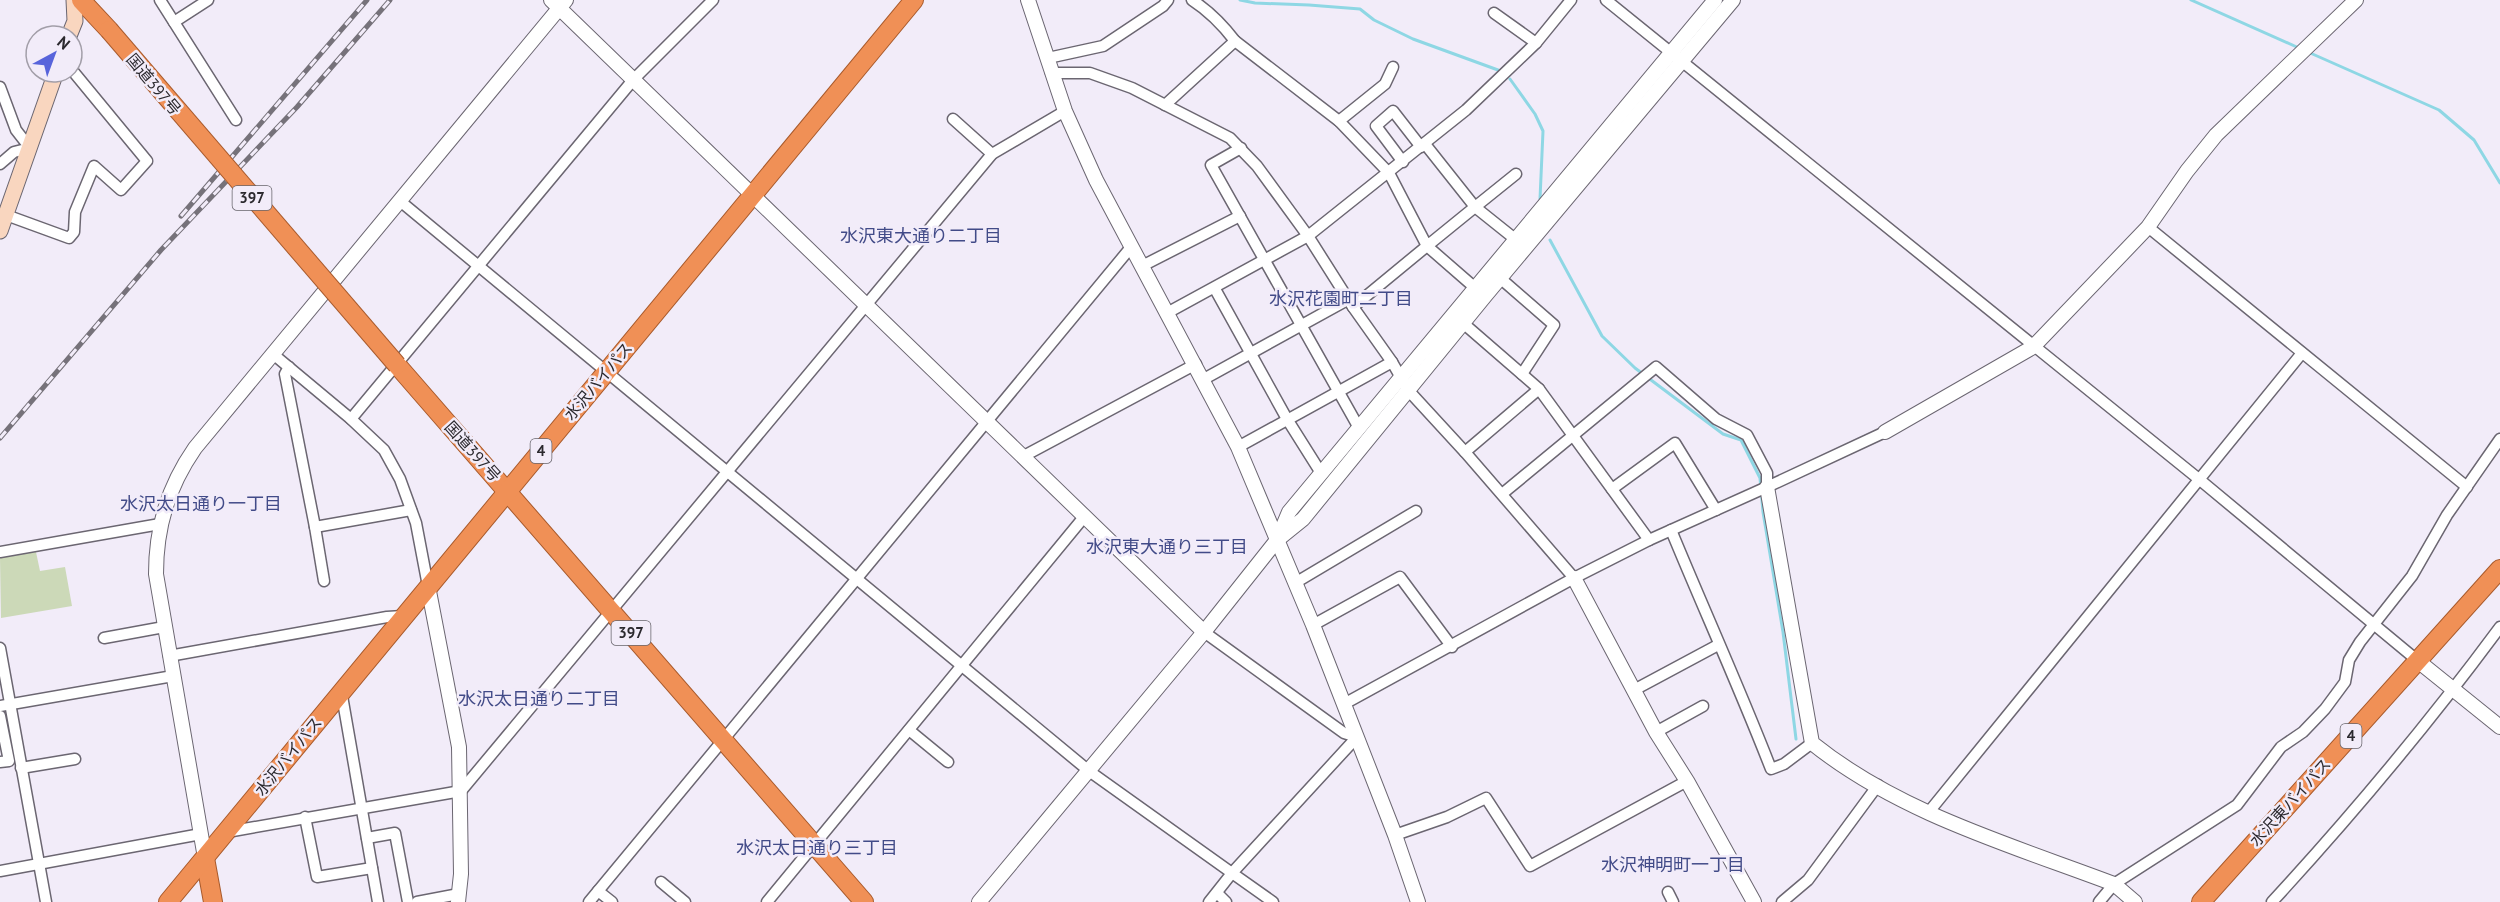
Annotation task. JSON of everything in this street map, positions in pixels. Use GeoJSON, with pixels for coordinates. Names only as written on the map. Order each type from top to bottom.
{"type":"FeatureCollection","features":[{"type":"Feature","properties":{"kind":"highway","name":"国道397号"},"geometry":{"type":"LineString","coordinates":[[81,0],[864,902]]}},
{"type":"Feature","properties":{"kind":"highway","name":"水沢バイパス"},"geometry":{"type":"LineString","coordinates":[[168,902],[914,0]]}},
{"type":"Feature","properties":{"kind":"highway","name":"水沢東バイパス"},"geometry":{"type":"LineString","coordinates":[[2201,902],[2500,569]]}},
{"type":"Feature","properties":{"kind":"highway"},"geometry":{"type":"LineString","coordinates":[[205,858],[213,902]]}},
{"type":"Feature","properties":{"kind":"main road"},"geometry":{"type":"LineString","coordinates":[[74,0],[74,24]]}},
{"type":"Feature","properties":{"kind":"main road"},"geometry":{"type":"LineString","coordinates":[[0,231],[52,84]]}},
{"type":"Feature","properties":{"kind":"street"},"geometry":{"type":"LineString","coordinates":[[160,0],[236,120]]}},
{"type":"Feature","properties":{"kind":"street"},"geometry":{"type":"LineString","coordinates":[[174,22],[208,0]]}},
{"type":"Feature","properties":{"kind":"street"},"geometry":{"type":"LineString","coordinates":[[351,419],[633,80],[712,0]]}},
{"type":"Feature","properties":{"kind":"street"},"geometry":{"type":"LineString","coordinates":[[1028,0],[1065,111],[1096,180],[1204,379],[1238,447],[1313,625],[1395,835],[1418,902]]}},
{"type":"Feature","properties":{"kind":"street"},"geometry":{"type":"LineString","coordinates":[[1048,58],[1103,46],[1163,6],[1168,0]]}},
{"type":"Feature","properties":{"kind":"street"},"geometry":{"type":"LineString","coordinates":[[1192,0],[1204,7],[1221,23],[1235,41],[1339,122],[1389,173],[1427,246],[1480,292]]}},
{"type":"Feature","properties":{"kind":"street"},"geometry":{"type":"LineString","coordinates":[[1167,313],[1215,289],[1308,236],[1466,110],[1536,43],[1571,0]]}},
{"type":"Feature","properties":{"kind":"street"},"geometry":{"type":"LineString","coordinates":[[1606,0],[2200,480],[2373,625],[2500,727]]}},
{"type":"Feature","properties":{"kind":"street"},"geometry":{"type":"LineString","coordinates":[[979,902],[1204,632],[1277,540],[1303,519],[1404,384],[1676,57],[1715,0]]}},
{"type":"Feature","properties":{"kind":"street"},"geometry":{"type":"LineString","coordinates":[[1676,57],[1733,0]]}},
{"type":"Feature","properties":{"kind":"street"},"geometry":{"type":"LineString","coordinates":[[1344,704],[1452,647],[1574,578],[1649,540],[1885,432],[2033,347],[2148,227],[2187,171],[2216,135],[2356,0]]}},
{"type":"Feature","properties":{"kind":"street"},"geometry":{"type":"LineString","coordinates":[[205,858],[156,574],[156,548],[160,524],[171,490],[184,464],[559,3],[633,80],[1204,632],[1344,733],[1357,737]]}},
{"type":"Feature","properties":{"kind":"street"},"geometry":{"type":"LineString","coordinates":[[1494,13],[1536,43]]}},
{"type":"Feature","properties":{"kind":"street"},"geometry":{"type":"LineString","coordinates":[[1165,105],[1235,41]]}},
{"type":"Feature","properties":{"kind":"street"},"geometry":{"type":"LineString","coordinates":[[1339,122],[1384,84],[1393,67]]}},
{"type":"Feature","properties":{"kind":"street"},"geometry":{"type":"LineString","coordinates":[[1051,73],[1090,73],[1132,88],[1230,138],[1257,166],[1308,236],[1392,362],[1404,384],[1574,578],[1656,732],[1687,780],[1754,902]]}},
{"type":"Feature","properties":{"kind":"street"},"geometry":{"type":"LineString","coordinates":[[6,215],[69,238],[74,231],[75,212],[94,166],[121,190],[147,160],[84,84]]}},
{"type":"Feature","properties":{"kind":"street"},"geometry":{"type":"LineString","coordinates":[[0,87],[16,130],[30,148],[14,152],[0,164]]}},
{"type":"Feature","properties":{"kind":"street"},"geometry":{"type":"LineString","coordinates":[[227,832],[461,791],[992,154],[1065,111]]}},
{"type":"Feature","properties":{"kind":"street"},"geometry":{"type":"LineString","coordinates":[[1403,162],[1376,126],[1393,111],[1475,207],[1521,244]]}},
{"type":"Feature","properties":{"kind":"street"},"geometry":{"type":"LineString","coordinates":[[953,119],[992,154]]}},
{"type":"Feature","properties":{"kind":"street"},"geometry":{"type":"LineString","coordinates":[[1241,148],[1211,165],[1266,259],[1359,428]]}},
{"type":"Feature","properties":{"kind":"street"},"geometry":{"type":"LineString","coordinates":[[1204,379],[1301,326],[1351,303],[1427,246],[1516,174]]}},
{"type":"Feature","properties":{"kind":"street"},"geometry":{"type":"LineString","coordinates":[[400,201],[1089,771],[1273,902]]}},
{"type":"Feature","properties":{"kind":"street"},"geometry":{"type":"LineString","coordinates":[[1142,266],[1240,216]]}},
{"type":"Feature","properties":{"kind":"street"},"geometry":{"type":"LineString","coordinates":[[2148,227],[2467,487]]}},
{"type":"Feature","properties":{"kind":"street"},"geometry":{"type":"LineString","coordinates":[[1277,540],[1288,512],[1359,428],[1463,323],[1480,292],[1500,278],[1521,244]]}},
{"type":"Feature","properties":{"kind":"street"},"geometry":{"type":"LineString","coordinates":[[589,902],[1132,246]]}},
{"type":"Feature","properties":{"kind":"street"},"geometry":{"type":"LineString","coordinates":[[1500,278],[1554,325],[1522,374]]}},
{"type":"Feature","properties":{"kind":"street"},"geometry":{"type":"LineString","coordinates":[[1215,289],[1287,419],[1321,473]]}},
{"type":"Feature","properties":{"kind":"street"},"geometry":{"type":"LineString","coordinates":[[1463,323],[1539,389],[1649,540]]}},
{"type":"Feature","properties":{"kind":"street"},"geometry":{"type":"LineString","coordinates":[[1928,813],[2302,353]]}},
{"type":"Feature","properties":{"kind":"street"},"geometry":{"type":"LineString","coordinates":[[273,354],[351,419],[384,450],[400,479],[411,510],[457,727],[461,791],[458,898],[417,902]]}},
{"type":"Feature","properties":{"kind":"street"},"geometry":{"type":"LineString","coordinates":[[1238,447],[1392,362]]}},
{"type":"Feature","properties":{"kind":"street"},"geometry":{"type":"LineString","coordinates":[[1022,457],[1196,364]]}},
{"type":"Feature","properties":{"kind":"street"},"geometry":{"type":"LineString","coordinates":[[289,367],[285,374],[324,581]]}},
{"type":"Feature","properties":{"kind":"street"},"geometry":{"type":"LineString","coordinates":[[1502,494],[1656,367],[1716,419],[1747,435],[1767,473],[1767,487],[1812,743],[1838,763],[1928,813],[2114,884],[2135,902]]}},
{"type":"Feature","properties":{"kind":"street"},"geometry":{"type":"LineString","coordinates":[[1465,452],[1539,389]]}},
{"type":"Feature","properties":{"kind":"street"},"geometry":{"type":"LineString","coordinates":[[2099,902],[2114,884],[2237,805],[2281,747],[2313,724],[2336,697],[2345,682],[2349,660],[2373,625],[2412,576],[2447,515],[2500,439]]}},
{"type":"Feature","properties":{"kind":"street"},"geometry":{"type":"LineString","coordinates":[[1612,489],[1675,443],[1716,510]]}},
{"type":"Feature","properties":{"kind":"street"},"geometry":{"type":"LineString","coordinates":[[315,527],[411,510]]}},
{"type":"Feature","properties":{"kind":"street"},"geometry":{"type":"LineString","coordinates":[[1295,583],[1416,511]]}},
{"type":"Feature","properties":{"kind":"street"},"geometry":{"type":"LineString","coordinates":[[767,902],[1084,517]]}},
{"type":"Feature","properties":{"kind":"street"},"geometry":{"type":"LineString","coordinates":[[0,552],[160,524]]}},
{"type":"Feature","properties":{"kind":"street"},"geometry":{"type":"LineString","coordinates":[[1671,530],[1718,645],[1735,676],[1771,769],[1784,764],[1812,743]]}},
{"type":"Feature","properties":{"kind":"street"},"geometry":{"type":"LineString","coordinates":[[1313,625],[1400,577],[1452,647]]}},
{"type":"Feature","properties":{"kind":"street"},"geometry":{"type":"LineString","coordinates":[[169,656],[403,616]]}},
{"type":"Feature","properties":{"kind":"street"},"geometry":{"type":"LineString","coordinates":[[104,638],[164,627]]}},
{"type":"Feature","properties":{"kind":"street"},"geometry":{"type":"LineString","coordinates":[[2272,902],[2353,813],[2453,690],[2500,627]]}},
{"type":"Feature","properties":{"kind":"street"},"geometry":{"type":"LineString","coordinates":[[1634,690],[1718,645]]}},
{"type":"Feature","properties":{"kind":"street"},"geometry":{"type":"LineString","coordinates":[[0,648],[5,705],[21,768],[46,902]]}},
{"type":"Feature","properties":{"kind":"street"},"geometry":{"type":"LineString","coordinates":[[5,705],[173,676]]}},
{"type":"Feature","properties":{"kind":"street"},"geometry":{"type":"LineString","coordinates":[[341,690],[378,902]]}},
{"type":"Feature","properties":{"kind":"street"},"geometry":{"type":"LineString","coordinates":[[1656,732],[1703,706]]}},
{"type":"Feature","properties":{"kind":"street"},"geometry":{"type":"LineString","coordinates":[[0,716],[9,761],[0,762]]}},
{"type":"Feature","properties":{"kind":"street"},"geometry":{"type":"LineString","coordinates":[[909,730],[948,762]]}},
{"type":"Feature","properties":{"kind":"street"},"geometry":{"type":"LineString","coordinates":[[1209,902],[1232,873],[1357,737]]}},
{"type":"Feature","properties":{"kind":"street"},"geometry":{"type":"LineString","coordinates":[[21,768],[75,759]]}},
{"type":"Feature","properties":{"kind":"street"},"geometry":{"type":"LineString","coordinates":[[1395,835],[1447,817],[1486,798],[1530,866],[1687,780]]}},
{"type":"Feature","properties":{"kind":"street"},"geometry":{"type":"LineString","coordinates":[[1782,902],[1808,880],[1878,785]]}},
{"type":"Feature","properties":{"kind":"street"},"geometry":{"type":"LineString","coordinates":[[305,817],[317,878],[372,868]]}},
{"type":"Feature","properties":{"kind":"street"},"geometry":{"type":"LineString","coordinates":[[367,838],[395,833],[408,902]]}},
{"type":"Feature","properties":{"kind":"street"},"geometry":{"type":"LineString","coordinates":[[0,871],[201,834]]}},
{"type":"Feature","properties":{"kind":"street"},"geometry":{"type":"LineString","coordinates":[[661,882],[685,902]]}},
{"type":"Feature","properties":{"kind":"street"},"geometry":{"type":"LineString","coordinates":[[598,891],[612,902]]}},
{"type":"Feature","properties":{"kind":"street"},"geometry":{"type":"LineString","coordinates":[[1217,893],[1226,902]]}},
{"type":"Feature","properties":{"kind":"green space"},"geometry":{"type":"Polygon","coordinates":[[[36,552],[40,571],[65,567],[72,606],[1,618],[0,558],[36,552]]]}},
{"type":"Feature","properties":{"kind":"waterway"},"geometry":{"type":"LineString","coordinates":[[1240,0],[1255,3],[1360,9],[1374,20],[1413,39],[1498,70]]}},
{"type":"Feature","properties":{"kind":"waterway"},"geometry":{"type":"LineString","coordinates":[[2191,0],[2299,48]]}},
{"type":"Feature","properties":{"kind":"waterway"},"geometry":{"type":"LineString","coordinates":[[2308,52],[2439,110],[2474,140],[2500,183]]}},
{"type":"Feature","properties":{"kind":"waterway"},"geometry":{"type":"LineString","coordinates":[[1510,79],[1535,114],[1543,131],[1540,199]]}},
{"type":"Feature","properties":{"kind":"waterway"},"geometry":{"type":"LineString","coordinates":[[1550,240],[1602,336],[1635,368],[1723,434],[1741,440],[1760,478],[1796,739]]}},
{"type":"Feature","properties":{"kind":"railway"},"geometry":{"type":"LineString","coordinates":[[181,216],[367,0]]}},
{"type":"Feature","properties":{"kind":"railway"},"geometry":{"type":"LineString","coordinates":[[0,438],[161,250],[297,107],[390,0]]}},
{"type":"Feature","properties":{"kind":"district","name":"水沢東大通り二丁目"},"geometry":{"type":"Point","coordinates":[921,236]}},
{"type":"Feature","properties":{"kind":"district","name":"水沢花園町二丁目"},"geometry":{"type":"Point","coordinates":[1341,299]}},
{"type":"Feature","properties":{"kind":"district","name":"水沢太日通り一丁目"},"geometry":{"type":"Point","coordinates":[201,504]}},
{"type":"Feature","properties":{"kind":"district","name":"水沢東大通り三丁目"},"geometry":{"type":"Point","coordinates":[1167,547]}},
{"type":"Feature","properties":{"kind":"district","name":"水沢太日通り二丁目"},"geometry":{"type":"Point","coordinates":[539,699]}},
{"type":"Feature","properties":{"kind":"district","name":"水沢太日通り三丁目"},"geometry":{"type":"Point","coordinates":[817,848]}},
{"type":"Feature","properties":{"kind":"district","name":"水沢神明町一丁目"},"geometry":{"type":"Point","coordinates":[1673,865]}}]}
